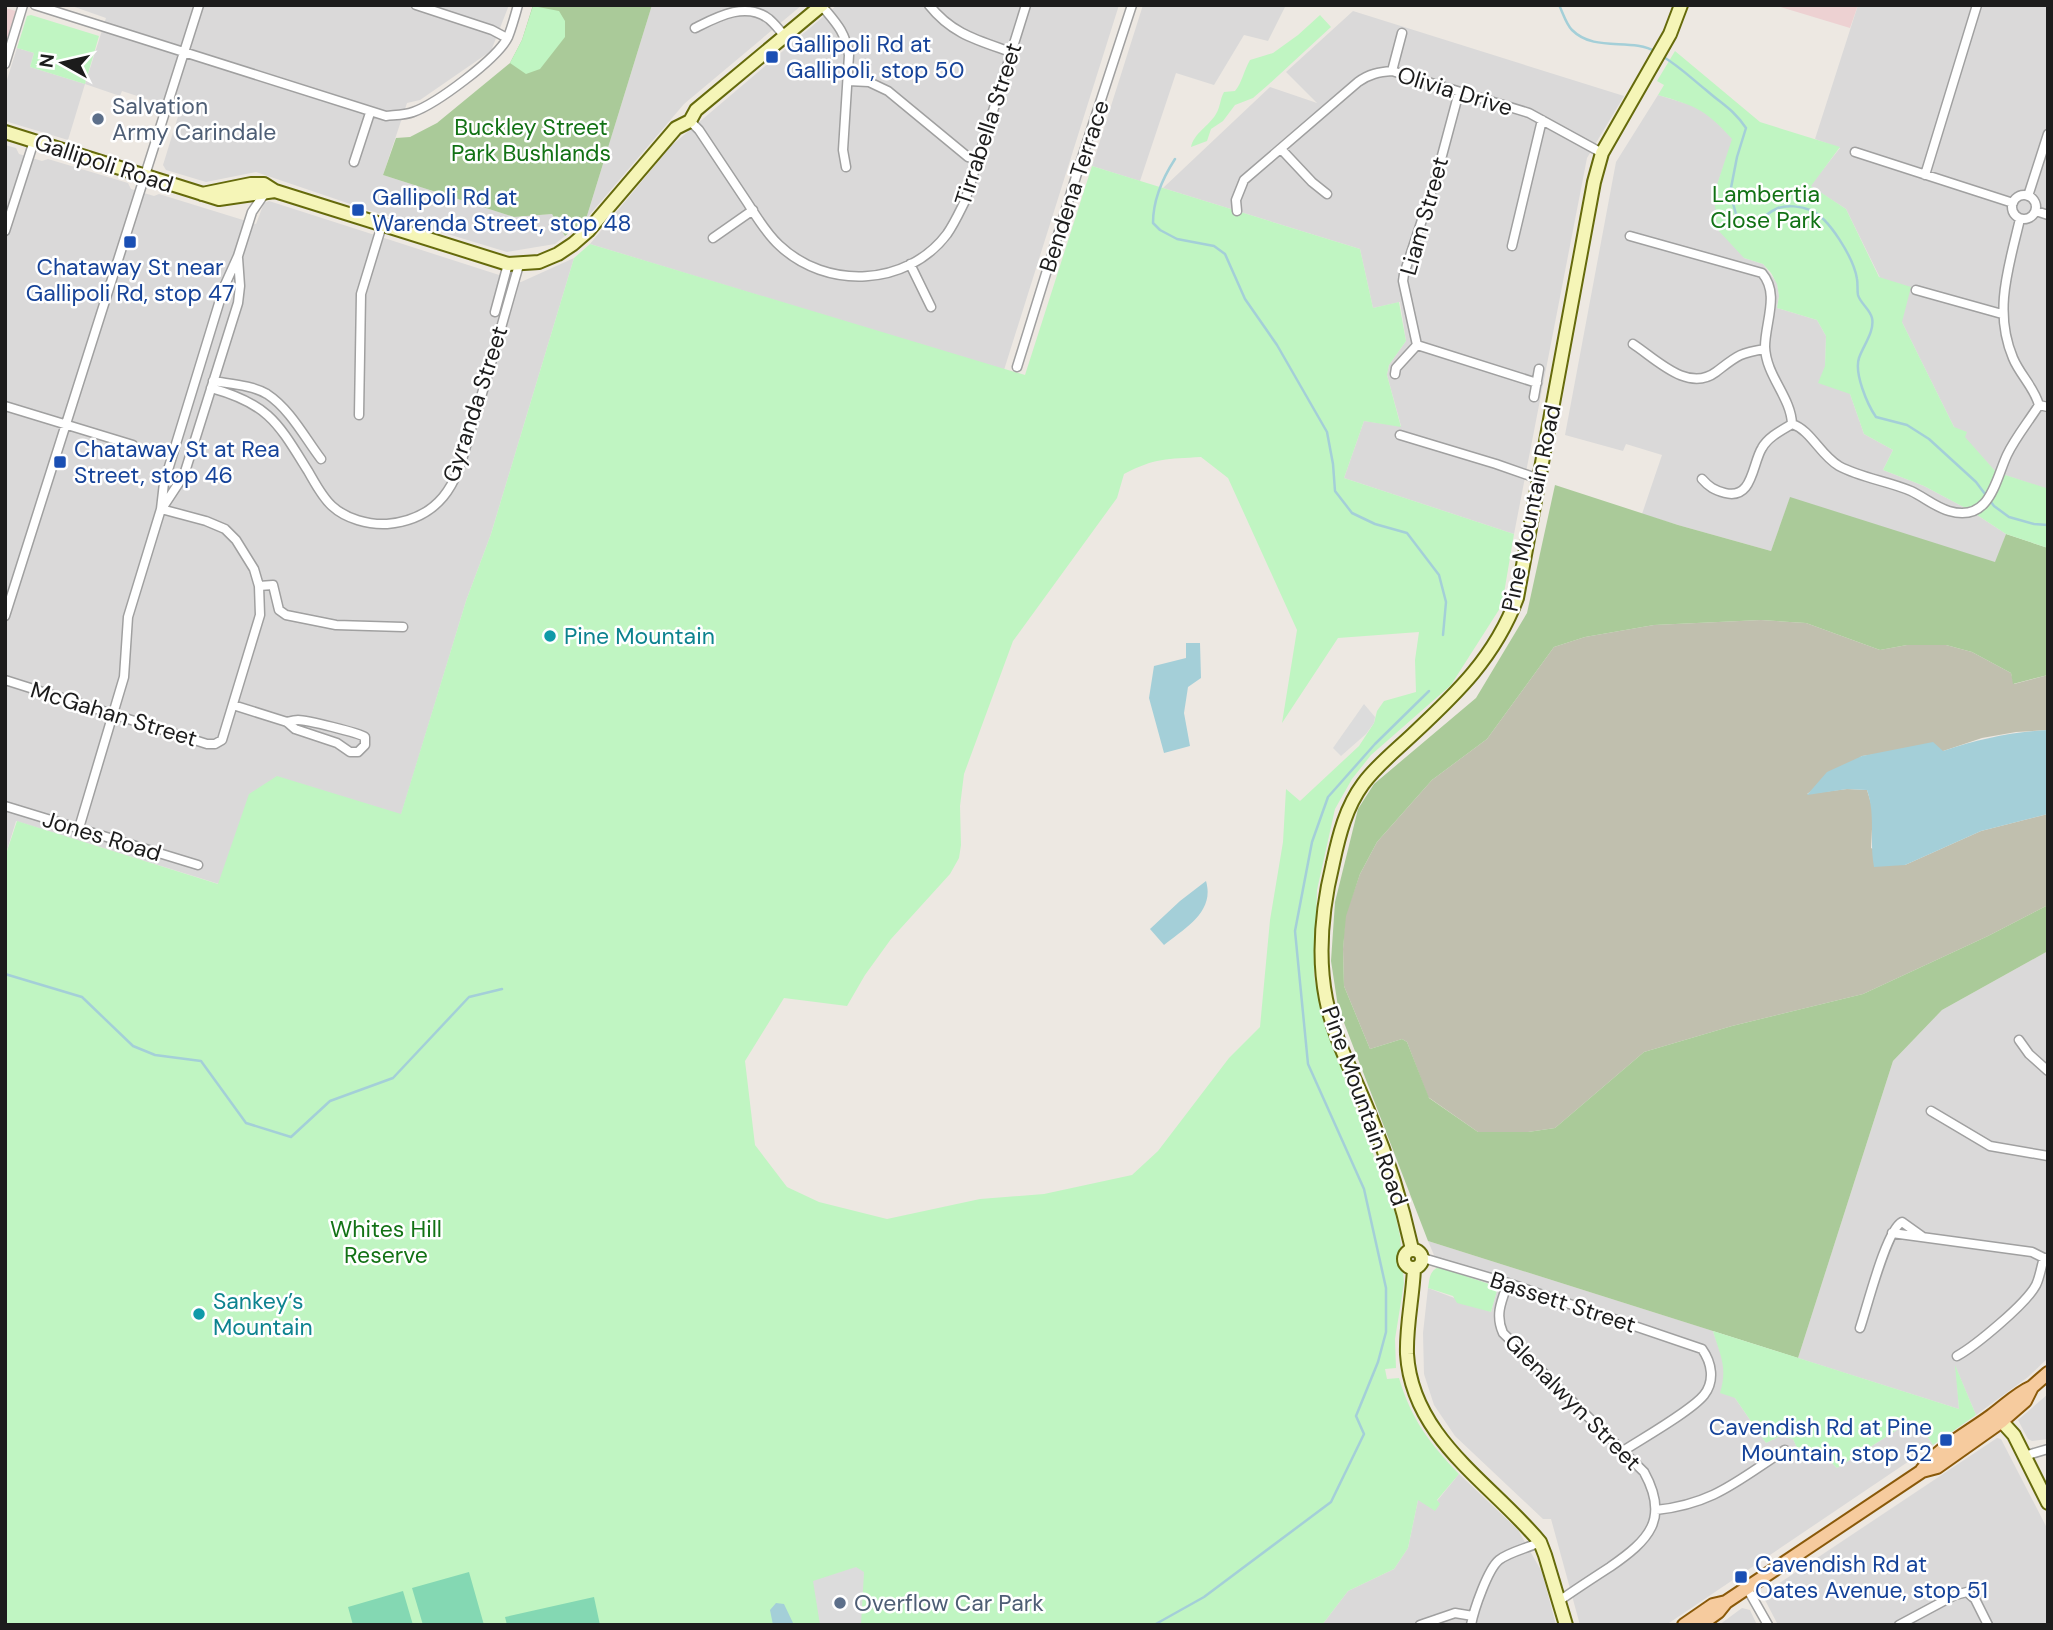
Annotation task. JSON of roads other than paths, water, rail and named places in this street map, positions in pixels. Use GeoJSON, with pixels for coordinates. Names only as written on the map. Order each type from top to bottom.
{"type":"FeatureCollection","features":[{"type":"Feature","properties":{"kind":"main road"},"geometry":{"type":"LineString","coordinates":[[1700,1625],[1718,1612],[1726,1602],[1922,1471],[1932,1457],[2025,1401],[2032,1387],[2048,1373]]}},
{"type":"Feature","properties":{"kind":"main road"},"geometry":{"type":"LineString","coordinates":[[1684,1625],[1713,1605],[1726,1602]]}},
{"type":"Feature","properties":{"kind":"street"},"geometry":{"type":"LineString","coordinates":[[5,64],[23,5]]}},
{"type":"Feature","properties":{"kind":"street"},"geometry":{"type":"LineString","coordinates":[[35,5],[386,117],[412,113],[474,73],[495,55],[508,38],[518,5]]}},
{"type":"Feature","properties":{"kind":"street"},"geometry":{"type":"LineString","coordinates":[[5,616],[199,5]]}},
{"type":"Feature","properties":{"kind":"street"},"geometry":{"type":"LineString","coordinates":[[416,5],[492,30],[508,38]]}},
{"type":"Feature","properties":{"kind":"street"},"geometry":{"type":"LineString","coordinates":[[929,5],[942,21],[955,30],[1011,52]]}},
{"type":"Feature","properties":{"kind":"street","name":"Tirrabella Street"},"geometry":{"type":"LineString","coordinates":[[690,121],[699,130],[778,245],[815,269],[834,275],[855,277],[894,272],[929,252],[946,236],[965,201],[1026,5]]}},
{"type":"Feature","properties":{"kind":"street","name":"Bendena Terrace"},"geometry":{"type":"LineString","coordinates":[[1017,367],[1132,5]]}},
{"type":"Feature","properties":{"kind":"street","name":"Pine Mountain Road"},"geometry":{"type":"LineString","coordinates":[[1418,1263],[1407,1266],[1404,1259],[1406,1253],[1412,1249],[1401,1197],[1326,1001],[1321,942],[1328,881],[1342,826],[1352,801],[1363,784],[1459,692],[1497,641],[1517,598],[1602,153],[1670,34],[1681,5]]}},
{"type":"Feature","properties":{"kind":"street"},"geometry":{"type":"LineString","coordinates":[[1925,175],[1977,5]]}},
{"type":"Feature","properties":{"kind":"street"},"geometry":{"type":"LineString","coordinates":[[495,312],[514,265],[549,258],[573,244],[588,231],[676,128],[690,121],[696,110],[822,6],[842,30],[849,54],[843,150],[846,167]]}},
{"type":"Feature","properties":{"kind":"street"},"geometry":{"type":"LineString","coordinates":[[695,28],[724,14],[736,11],[751,12],[768,18],[785,36]]}},
{"type":"Feature","properties":{"kind":"street"},"geometry":{"type":"LineString","coordinates":[[1392,71],[1402,33]]}},
{"type":"Feature","properties":{"kind":"street","name":"Olivia Drive"},"geometry":{"type":"LineString","coordinates":[[1237,211],[1236,200],[1244,180],[1368,75],[1392,71],[1529,113],[1602,153]]}},
{"type":"Feature","properties":{"kind":"street"},"geometry":{"type":"LineString","coordinates":[[848,81],[869,82],[888,91],[968,157],[977,160]]}},
{"type":"Feature","properties":{"kind":"street","name":"Liam Street"},"geometry":{"type":"LineString","coordinates":[[1417,345],[1403,281],[1436,178],[1459,92]]}},
{"type":"Feature","properties":{"kind":"street"},"geometry":{"type":"LineString","coordinates":[[354,162],[370,113]]}},
{"type":"Feature","properties":{"kind":"street"},"geometry":{"type":"LineString","coordinates":[[1511,246],[1542,120]]}},
{"type":"Feature","properties":{"kind":"street","name":"Gallipoli Road"},"geometry":{"type":"LineString","coordinates":[[5,132],[219,199],[270,192],[514,265]]}},
{"type":"Feature","properties":{"kind":"street"},"geometry":{"type":"LineString","coordinates":[[2028,196],[2048,134]]}},
{"type":"Feature","properties":{"kind":"street"},"geometry":{"type":"LineString","coordinates":[[5,231],[34,141]]}},
{"type":"Feature","properties":{"kind":"street"},"geometry":{"type":"LineString","coordinates":[[1282,149],[1312,182],[1327,194]]}},
{"type":"Feature","properties":{"kind":"street"},"geometry":{"type":"LineString","coordinates":[[1855,152],[2012,204]]}},
{"type":"Feature","properties":{"kind":"street","name":"Gallipoli Road"},"geometry":{"type":"LineString","coordinates":[[202,194],[251,184],[264,184],[270,192]]}},
{"type":"Feature","properties":{"kind":"street"},"geometry":{"type":"LineString","coordinates":[[79,828],[124,677],[128,617],[161,509],[164,483],[224,287],[238,256],[252,212],[270,192]]}},
{"type":"Feature","properties":{"kind":"street"},"geometry":{"type":"LineString","coordinates":[[241,195],[252,212]]}},
{"type":"Feature","properties":{"kind":"street"},"geometry":{"type":"LineString","coordinates":[[2028,196],[2035,202],[2036,211],[2030,218],[2021,219],[2013,213],[2012,204],[2019,197],[2028,196]]}},
{"type":"Feature","properties":{"kind":"street"},"geometry":{"type":"LineString","coordinates":[[713,238],[753,211]]}},
{"type":"Feature","properties":{"kind":"street"},"geometry":{"type":"LineString","coordinates":[[2036,211],[2048,215]]}},
{"type":"Feature","properties":{"kind":"street"},"geometry":{"type":"LineString","coordinates":[[1792,424],[1802,427],[1826,456],[1841,467],[1910,491],[1951,512],[1968,513],[1977,510],[1994,491],[2007,455],[2043,406],[2020,373],[2012,356],[2002,314],[2005,280],[2021,219]]}},
{"type":"Feature","properties":{"kind":"street"},"geometry":{"type":"LineString","coordinates":[[359,415],[361,295],[382,225]]}},
{"type":"Feature","properties":{"kind":"street"},"geometry":{"type":"LineString","coordinates":[[1630,236],[1762,273],[1769,281],[1771,292],[1765,349],[1775,384],[1791,411],[1792,424]]}},
{"type":"Feature","properties":{"kind":"street"},"geometry":{"type":"LineString","coordinates":[[161,509],[184,475],[238,303],[238,256]]}},
{"type":"Feature","properties":{"kind":"street"},"geometry":{"type":"LineString","coordinates":[[911,264],[931,307]]}},
{"type":"Feature","properties":{"kind":"street","name":"Gyranda Street"},"geometry":{"type":"LineString","coordinates":[[212,385],[258,406],[268,415],[286,437],[332,507],[361,521],[381,524],[401,523],[419,517],[444,497],[455,479],[487,379],[514,265]]}},
{"type":"Feature","properties":{"kind":"street"},"geometry":{"type":"LineString","coordinates":[[1916,290],[2002,314]]}},
{"type":"Feature","properties":{"kind":"street"},"geometry":{"type":"LineString","coordinates":[[1633,344],[1680,376],[1692,379],[1703,379],[1713,374],[1743,352],[1765,349]]}},
{"type":"Feature","properties":{"kind":"street"},"geometry":{"type":"LineString","coordinates":[[1395,374],[1396,368],[1417,345],[1536,383]]}},
{"type":"Feature","properties":{"kind":"street"},"geometry":{"type":"LineString","coordinates":[[1534,397],[1539,369]]}},
{"type":"Feature","properties":{"kind":"street"},"geometry":{"type":"LineString","coordinates":[[212,385],[248,387],[266,393],[279,404],[321,459]]}},
{"type":"Feature","properties":{"kind":"street"},"geometry":{"type":"LineString","coordinates":[[5,406],[133,445]]}},
{"type":"Feature","properties":{"kind":"street"},"geometry":{"type":"LineString","coordinates":[[1702,479],[1711,489],[1731,494],[1741,492],[1748,485],[1762,447],[1792,424]]}},
{"type":"Feature","properties":{"kind":"street"},"geometry":{"type":"LineString","coordinates":[[1401,435],[1539,480]]}},
{"type":"Feature","properties":{"kind":"street","name":"McGahan Street"},"geometry":{"type":"LineString","coordinates":[[5,680],[207,744],[222,740],[260,615],[259,586],[254,569],[236,540],[225,529],[206,520],[161,509]]}},
{"type":"Feature","properties":{"kind":"street"},"geometry":{"type":"LineString","coordinates":[[259,586],[273,585],[279,610],[286,615],[335,625],[403,627]]}},
{"type":"Feature","properties":{"kind":"street"},"geometry":{"type":"LineString","coordinates":[[233,705],[287,722],[295,729],[337,743],[350,752],[358,752],[365,745],[365,737],[359,733],[298,720],[287,722]]}},
{"type":"Feature","properties":{"kind":"street","name":"Jones Road"},"geometry":{"type":"LineString","coordinates":[[5,806],[198,866]]}},
{"type":"Feature","properties":{"kind":"street"},"geometry":{"type":"LineString","coordinates":[[2020,1040],[2029,1054],[2048,1071]]}},
{"type":"Feature","properties":{"kind":"street"},"geometry":{"type":"LineString","coordinates":[[1931,1111],[1990,1146],[2048,1156]]}},
{"type":"Feature","properties":{"kind":"street"},"geometry":{"type":"LineString","coordinates":[[1860,1328],[1892,1233],[1902,1222],[1925,1239],[2032,1252],[2046,1258],[2036,1285],[2027,1297],[1970,1349],[1957,1356]]}},
{"type":"Feature","properties":{"kind":"street"},"geometry":{"type":"LineString","coordinates":[[1418,1263],[1407,1351],[1409,1370],[1419,1403],[1436,1435],[1540,1542],[1566,1625]]}},
{"type":"Feature","properties":{"kind":"street","name":"Bassett Street"},"geometry":{"type":"LineString","coordinates":[[1418,1263],[1508,1283],[1702,1349],[1712,1372],[1705,1394],[1623,1451]]}},
{"type":"Feature","properties":{"kind":"street","name":"Glenalwyn Street"},"geometry":{"type":"LineString","coordinates":[[1508,1283],[1497,1321],[1503,1334],[1623,1451],[1648,1479],[1656,1500],[1656,1510]]}},
{"type":"Feature","properties":{"kind":"street"},"geometry":{"type":"LineString","coordinates":[[1998,1417],[2014,1435],[2048,1503]]}},
{"type":"Feature","properties":{"kind":"street"},"geometry":{"type":"LineString","coordinates":[[2024,1456],[2048,1449]]}},
{"type":"Feature","properties":{"kind":"street"},"geometry":{"type":"LineString","coordinates":[[1559,1601],[1630,1553],[1646,1538],[1655,1521],[1656,1510],[1682,1507],[1715,1496],[1785,1450]]}},
{"type":"Feature","properties":{"kind":"street"},"geometry":{"type":"LineString","coordinates":[[1420,1625],[1455,1613],[1472,1620],[1492,1568],[1498,1560],[1540,1542]]}},
{"type":"Feature","properties":{"kind":"street"},"geometry":{"type":"LineString","coordinates":[[1747,1588],[1768,1625]]}},
{"type":"Feature","properties":{"kind":"street"},"geometry":{"type":"LineString","coordinates":[[1899,1625],[1955,1595],[1967,1592],[1975,1599],[1988,1625]]}},
{"type":"Feature","properties":{"kind":"water"},"geometry":{"type":"Polygon","coordinates":[[[1186,643],[1200,643],[1201,678],[1188,687],[1184,713],[1190,746],[1164,753],[1149,698],[1154,666],[1186,658],[1186,643]]]}},
{"type":"Feature","properties":{"kind":"water"},"geometry":{"type":"Polygon","coordinates":[[[2048,730],[2048,814],[1981,831],[1905,865],[1874,867],[1871,809],[1867,790],[1847,789],[1807,795],[1827,772],[1862,756],[1933,742],[1943,751],[1995,737],[2048,730]]]}},
{"type":"Feature","properties":{"kind":"water"},"geometry":{"type":"Polygon","coordinates":[[[1206,881],[1208,892],[1202,910],[1189,925],[1164,945],[1150,929],[1206,881]]]}},
{"type":"Feature","properties":{"kind":"water"},"geometry":{"type":"Polygon","coordinates":[[[776,1603],[784,1604],[794,1625],[773,1625],[770,1610],[776,1603]]]}},
{"type":"Feature","properties":{"kind":"waterway"},"geometry":{"type":"LineString","coordinates":[[1559,5],[1570,28],[1581,37],[1602,43],[1636,45],[1656,52]]}},
{"type":"Feature","properties":{"kind":"waterway"},"geometry":{"type":"LineString","coordinates":[[1662,56],[1728,108],[1746,128],[1730,193],[1736,214],[1755,221],[1782,207],[1806,209],[1825,221],[1846,250],[1855,271],[1859,298],[1872,318],[1870,333],[1859,358],[1858,372],[1862,388],[1876,417],[1907,425],[1929,439],[1976,482],[1994,506],[2009,517],[2048,525]]}},
{"type":"Feature","properties":{"kind":"waterway"},"geometry":{"type":"LineString","coordinates":[[1175,159],[1159,190],[1153,223],[1177,239],[1214,246],[1225,254],[1245,299],[1277,345],[1327,432],[1335,491],[1352,513],[1375,524],[1407,533],[1439,575],[1446,602],[1443,635]]}},
{"type":"Feature","properties":{"kind":"waterway"},"geometry":{"type":"LineString","coordinates":[[1154,1625],[1204,1597],[1331,1502],[1364,1434],[1356,1416],[1378,1362],[1386,1332],[1386,1288],[1364,1189],[1308,1064],[1295,931],[1312,842],[1328,797],[1375,744],[1429,691]]}},
{"type":"Feature","properties":{"kind":"waterway"},"geometry":{"type":"LineString","coordinates":[[5,974],[82,997],[133,1046],[155,1055],[201,1061],[246,1123],[291,1137],[330,1101],[393,1078],[469,997],[502,989]]}},
{"type":"Feature","properties":{"kind":"place","name":"Gallipoli Rd at Gallipoli, stop 50"},"geometry":{"type":"Point","coordinates":[772,57]}},
{"type":"Feature","properties":{"kind":"place","name":"Salvation Army Carindale"},"geometry":{"type":"Point","coordinates":[98,119]}},
{"type":"Feature","properties":{"kind":"place","name":"Gallipoli Rd at Warenda Street, stop 48"},"geometry":{"type":"Point","coordinates":[358,210]}},
{"type":"Feature","properties":{"kind":"place","name":"Chataway St near Gallipoli Rd, stop 47"},"geometry":{"type":"Point","coordinates":[130,242]}},
{"type":"Feature","properties":{"kind":"place","name":"Chataway St at Rea Street, stop 46"},"geometry":{"type":"Point","coordinates":[60,462]}},
{"type":"Feature","properties":{"kind":"place","name":"Pine Mountain"},"geometry":{"type":"Point","coordinates":[550,636]}},
{"type":"Feature","properties":{"kind":"place","name":"Sankey’s Mountain"},"geometry":{"type":"Point","coordinates":[199,1314]}},
{"type":"Feature","properties":{"kind":"place","name":"Cavendish Rd at Pine Mountain, stop 52"},"geometry":{"type":"Point","coordinates":[1946,1440]}},
{"type":"Feature","properties":{"kind":"place","name":"Cavendish Rd at Oates Avenue, stop 51"},"geometry":{"type":"Point","coordinates":[1741,1577]}},
{"type":"Feature","properties":{"kind":"place","name":"Overflow Car Park"},"geometry":{"type":"Point","coordinates":[840,1603]}},
{"type":"Feature","properties":{"kind":"park label","name":"Buckley Street Park Bushlands"},"geometry":{"type":"Point","coordinates":[531,140]}},
{"type":"Feature","properties":{"kind":"park label","name":"Lambertia Close Park"},"geometry":{"type":"Point","coordinates":[1766,207]}},
{"type":"Feature","properties":{"kind":"park label","name":"Whites Hill Reserve"},"geometry":{"type":"Point","coordinates":[386,1242]}}]}
